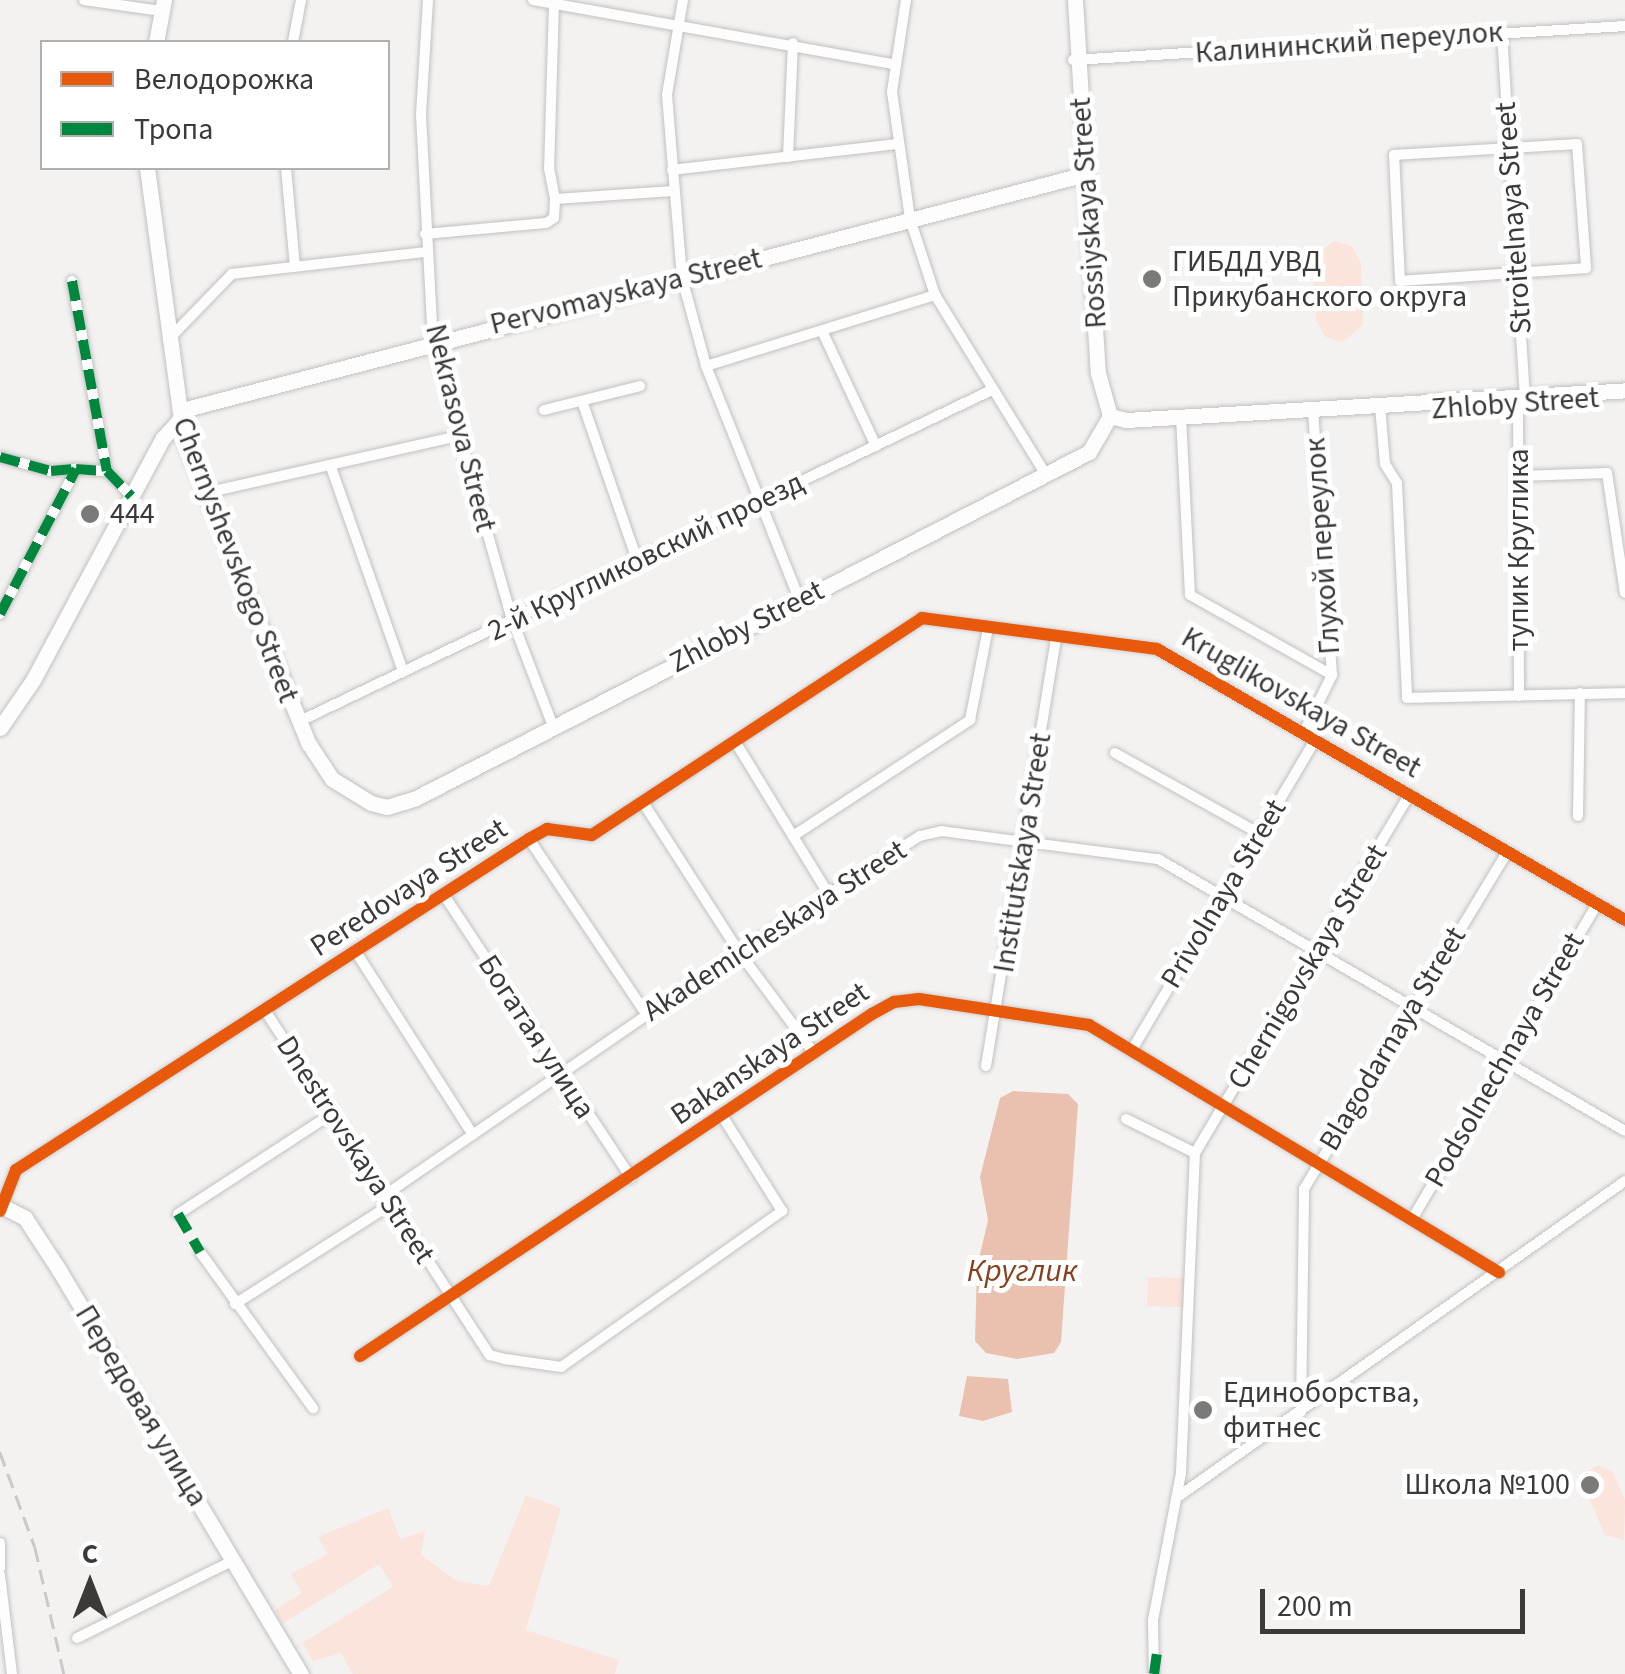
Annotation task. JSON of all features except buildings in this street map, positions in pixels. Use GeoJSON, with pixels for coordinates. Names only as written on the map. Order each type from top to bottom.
{"type":"FeatureCollection","features":[{"type":"Feature","properties":{"kind":"street"},"geometry":{"type":"LineString","coordinates":[[84,0],[163,6],[156,40]]}},
{"type":"Feature","properties":{"kind":"street"},"geometry":{"type":"LineString","coordinates":[[293,40],[301,0]]}},
{"type":"Feature","properties":{"kind":"street","name":"Nekrasova Street"},"geometry":{"type":"LineString","coordinates":[[428,0],[421,115],[432,342],[513,622],[554,726]]}},
{"type":"Feature","properties":{"kind":"street"},"geometry":{"type":"LineString","coordinates":[[533,0],[894,64]]}},
{"type":"Feature","properties":{"kind":"street"},"geometry":{"type":"LineString","coordinates":[[684,0],[667,95],[682,278],[706,366],[756,502],[800,600]]}},
{"type":"Feature","properties":{"kind":"street"},"geometry":{"type":"LineString","coordinates":[[906,0],[894,64],[897,144],[910,220],[935,295],[1046,475]]}},
{"type":"Feature","properties":{"kind":"street","name":"Rossiyskaya Street"},"geometry":{"type":"LineString","coordinates":[[1072,0],[1095,401],[1115,419]]}},
{"type":"Feature","properties":{"kind":"street"},"geometry":{"type":"LineString","coordinates":[[424,234],[546,223],[554,218],[549,168],[554,4]]}},
{"type":"Feature","properties":{"kind":"street","name":"Калининский переулок"},"geometry":{"type":"LineString","coordinates":[[1076,60],[1625,26]]}},
{"type":"Feature","properties":{"kind":"street","name":"Stroitelnaya Street"},"geometry":{"type":"LineString","coordinates":[[1502,34],[1520,273],[1522,402]]}},
{"type":"Feature","properties":{"kind":"street"},"geometry":{"type":"LineString","coordinates":[[788,157],[793,44]]}},
{"type":"Feature","properties":{"kind":"street"},"geometry":{"type":"LineString","coordinates":[[672,170],[897,144]]}},
{"type":"Feature","properties":{"kind":"street"},"geometry":{"type":"LineString","coordinates":[[1577,144],[1586,268],[1520,273],[1400,281],[1394,155],[1577,144]]}},
{"type":"Feature","properties":{"kind":"street","name":"Chernyshevskogo Street"},"geometry":{"type":"LineString","coordinates":[[148,170],[177,416],[298,722],[332,780],[370,803]]}},
{"type":"Feature","properties":{"kind":"street"},"geometry":{"type":"LineString","coordinates":[[286,170],[294,267]]}},
{"type":"Feature","properties":{"kind":"street","name":"Pervomayskaya Street"},"geometry":{"type":"LineString","coordinates":[[177,416],[216,399],[432,342],[1084,179]]}},
{"type":"Feature","properties":{"kind":"street"},"geometry":{"type":"LineString","coordinates":[[555,198],[673,191]]}},
{"type":"Feature","properties":{"kind":"street"},"geometry":{"type":"LineString","coordinates":[[167,341],[232,274],[426,252]]}},
{"type":"Feature","properties":{"kind":"street"},"geometry":{"type":"LineString","coordinates":[[72,282],[106,471],[131,496]]}},
{"type":"Feature","properties":{"kind":"street"},"geometry":{"type":"LineString","coordinates":[[706,366],[935,295]]}},
{"type":"Feature","properties":{"kind":"street"},"geometry":{"type":"LineString","coordinates":[[822,333],[876,446]]}},
{"type":"Feature","properties":{"kind":"street"},"geometry":{"type":"LineString","coordinates":[[544,410],[640,386]]}},
{"type":"Feature","properties":{"kind":"street","name":"2-й Кругликовский проезд"},"geometry":{"type":"LineString","coordinates":[[298,722],[638,563],[992,390]]}},
{"type":"Feature","properties":{"kind":"street","name":"Zhloby Street"},"geometry":{"type":"LineString","coordinates":[[370,803],[386,807],[416,798],[1046,475],[1089,452],[1115,419],[1181,421],[1625,393]]}},
{"type":"Feature","properties":{"kind":"street"},"geometry":{"type":"LineString","coordinates":[[582,402],[638,563]]}},
{"type":"Feature","properties":{"kind":"street","name":"тупик Круглика"},"geometry":{"type":"LineString","coordinates":[[1519,696],[1522,402]]}},
{"type":"Feature","properties":{"kind":"street"},"geometry":{"type":"LineString","coordinates":[[1380,409],[1385,464],[1398,502],[1406,698],[1625,693]]}},
{"type":"Feature","properties":{"kind":"street","name":"Глухой переулок"},"geometry":{"type":"LineString","coordinates":[[1313,413],[1332,675]]}},
{"type":"Feature","properties":{"kind":"street"},"geometry":{"type":"LineString","coordinates":[[0,728],[33,680],[177,416]]}},
{"type":"Feature","properties":{"kind":"street"},"geometry":{"type":"LineString","coordinates":[[1181,421],[1190,596],[1332,675],[1304,732]]}},
{"type":"Feature","properties":{"kind":"street"},"geometry":{"type":"LineString","coordinates":[[205,493],[458,436]]}},
{"type":"Feature","properties":{"kind":"street"},"geometry":{"type":"LineString","coordinates":[[0,458],[51,471],[106,471]]}},
{"type":"Feature","properties":{"kind":"street"},"geometry":{"type":"LineString","coordinates":[[331,467],[403,671]]}},
{"type":"Feature","properties":{"kind":"street"},"geometry":{"type":"LineString","coordinates":[[0,614],[76,469]]}},
{"type":"Feature","properties":{"kind":"street"},"geometry":{"type":"LineString","coordinates":[[1521,476],[1607,474],[1625,593]]}},
{"type":"Feature","properties":{"kind":"street","name":"Kruglikovskaya Street"},"geometry":{"type":"LineString","coordinates":[[922,618],[1156,650],[1625,920]]}},
{"type":"Feature","properties":{"kind":"street","name":"Peredovaya Street"},"geometry":{"type":"LineString","coordinates":[[1,1207],[16,1170],[529,839],[548,829],[592,835],[922,618]]}},
{"type":"Feature","properties":{"kind":"street"},"geometry":{"type":"LineString","coordinates":[[793,836],[970,720],[988,628]]}},
{"type":"Feature","properties":{"kind":"street","name":"Institutskaya Street"},"geometry":{"type":"LineString","coordinates":[[986,1066],[999,1011],[1056,639]]}},
{"type":"Feature","properties":{"kind":"street"},"geometry":{"type":"LineString","coordinates":[[1578,816],[1580,694]]}},
{"type":"Feature","properties":{"kind":"street","name":"Privolnaya Street"},"geometry":{"type":"LineString","coordinates":[[1133,1048],[1316,739]]}},
{"type":"Feature","properties":{"kind":"street"},"geometry":{"type":"LineString","coordinates":[[736,743],[829,895]]}},
{"type":"Feature","properties":{"kind":"street"},"geometry":{"type":"LineString","coordinates":[[1115,754],[1260,834]]}},
{"type":"Feature","properties":{"kind":"street","name":"Chernigovskaya Street"},"geometry":{"type":"LineString","coordinates":[[1195,1152],[1410,794]]}},
{"type":"Feature","properties":{"kind":"street"},"geometry":{"type":"LineString","coordinates":[[644,804],[739,952],[814,1053]]}},
{"type":"Feature","properties":{"kind":"street","name":"Akademicheskaya Street"},"geometry":{"type":"LineString","coordinates":[[235,1304],[385,1201],[557,1074],[739,952],[920,836],[941,832],[1158,858],[1625,1131]]}},
{"type":"Feature","properties":{"kind":"street"},"geometry":{"type":"LineString","coordinates":[[529,839],[647,1015]]}},
{"type":"Feature","properties":{"kind":"street","name":"Blagodarnaya Street"},"geometry":{"type":"LineString","coordinates":[[1301,1412],[1304,1189],[1507,852]]}},
{"type":"Feature","properties":{"kind":"street","name":"Богатая улица"},"geometry":{"type":"LineString","coordinates":[[444,894],[557,1074],[631,1178]]}},
{"type":"Feature","properties":{"kind":"street","name":"Podsolnechnaya Street"},"geometry":{"type":"LineString","coordinates":[[1414,1216],[1597,904]]}},
{"type":"Feature","properties":{"kind":"street"},"geometry":{"type":"LineString","coordinates":[[356,952],[474,1135]]}},
{"type":"Feature","properties":{"kind":"street","name":"Bakanskaya Street"},"geometry":{"type":"LineString","coordinates":[[360,1356],[894,1002],[999,1011],[1089,1025],[1414,1216],[1499,1272]]}},
{"type":"Feature","properties":{"kind":"street","name":"Dnestrovskaya Street"},"geometry":{"type":"LineString","coordinates":[[266,1012],[385,1201],[490,1355],[505,1359],[561,1366],[620,1329],[782,1211],[721,1114]]}},
{"type":"Feature","properties":{"kind":"street"},"geometry":{"type":"LineString","coordinates":[[178,1214],[330,1115]]}},
{"type":"Feature","properties":{"kind":"street"},"geometry":{"type":"LineString","coordinates":[[1126,1120],[1195,1152],[1178,1496],[1153,1620],[1154,1674]]}},
{"type":"Feature","properties":{"kind":"street"},"geometry":{"type":"LineString","coordinates":[[1178,1496],[1625,1181]]}},
{"type":"Feature","properties":{"kind":"street"},"geometry":{"type":"LineString","coordinates":[[1,1207],[23,1224],[298,1674]]}},
{"type":"Feature","properties":{"kind":"street","name":"Передовая улица"},"geometry":{"type":"LineString","coordinates":[[1,1207],[25,1218],[60,1270],[298,1674]]}},
{"type":"Feature","properties":{"kind":"street"},"geometry":{"type":"LineString","coordinates":[[200,1252],[313,1408]]}},
{"type":"Feature","properties":{"kind":"street"},"geometry":{"type":"LineString","coordinates":[[0,1543],[12,1674]]}},
{"type":"Feature","properties":{"kind":"street"},"geometry":{"type":"LineString","coordinates":[[77,1638],[228,1563]]}},
{"type":"Feature","properties":{"kind":"shaded area"},"geometry":{"type":"Polygon","coordinates":[[[1334,241],[1352,246],[1361,263],[1363,325],[1342,342],[1325,337],[1316,320],[1313,258],[1334,241]]]}},
{"type":"Feature","properties":{"kind":"shaded area"},"geometry":{"type":"Polygon","coordinates":[[[1148,1277],[1185,1278],[1184,1307],[1147,1306],[1148,1277]]]}},
{"type":"Feature","properties":{"kind":"shaded area"},"geometry":{"type":"Polygon","coordinates":[[[1599,1465],[1613,1472],[1625,1500],[1624,1540],[1605,1535],[1584,1487],[1586,1472],[1599,1465]]]}},
{"type":"Feature","properties":{"kind":"shaded area"},"geometry":{"type":"Polygon","coordinates":[[[526,1495],[561,1508],[526,1630],[619,1660],[615,1674],[353,1674],[341,1653],[313,1661],[302,1643],[393,1587],[379,1564],[282,1624],[275,1610],[302,1593],[291,1574],[328,1554],[318,1537],[388,1508],[400,1539],[425,1531],[421,1555],[457,1581],[489,1586],[526,1495]]]}},
{"type":"Feature","properties":{"kind":"water","name":"Круглик"},"geometry":{"type":"Polygon","coordinates":[[[1013,1091],[1068,1094],[1078,1104],[1061,1342],[1054,1353],[1017,1359],[986,1353],[975,1341],[977,1267],[988,1220],[980,1177],[1000,1098],[1013,1091]]]}},
{"type":"Feature","properties":{"kind":"water"},"geometry":{"type":"Polygon","coordinates":[[[967,1376],[1008,1379],[1012,1412],[983,1421],[959,1416],[967,1376]]]}},
{"type":"Feature","properties":{"kind":"railway"},"geometry":{"type":"LineString","coordinates":[[0,1452],[35,1547],[64,1674]]}},
{"type":"Feature","properties":{"kind":"marked path"},"geometry":{"type":"LineString","coordinates":[[72,281],[107,471],[131,496]]}},
{"type":"Feature","properties":{"kind":"marked path"},"geometry":{"type":"LineString","coordinates":[[0,457],[51,471],[76,469]]}},
{"type":"Feature","properties":{"kind":"marked path"},"geometry":{"type":"LineString","coordinates":[[0,614],[76,469],[107,471]]}},
{"type":"Feature","properties":{"kind":"marked path"},"geometry":{"type":"LineString","coordinates":[[178,1214],[200,1252]]}},
{"type":"Feature","properties":{"kind":"marked path"},"geometry":{"type":"LineString","coordinates":[[1154,1674],[1158,1646]]}},
{"type":"Feature","properties":{"kind":"cycle path"},"geometry":{"type":"LineString","coordinates":[[0,1211],[16,1170],[529,839],[547,829],[592,835],[922,618],[1157,649],[1625,920]]}},
{"type":"Feature","properties":{"kind":"cycle path"},"geometry":{"type":"LineString","coordinates":[[360,1356],[872,1014],[894,1002],[919,999],[1089,1025],[1499,1272]]}},
{"type":"Feature","properties":{"kind":"place","name":"ГИБДД УВД Прикубанского округа"},"geometry":{"type":"Point","coordinates":[1152,279]}},
{"type":"Feature","properties":{"kind":"place","name":"444"},"geometry":{"type":"Point","coordinates":[90,514]}},
{"type":"Feature","properties":{"kind":"place","name":"Единоборства, фитнес"},"geometry":{"type":"Point","coordinates":[1203,1410]}},
{"type":"Feature","properties":{"kind":"place","name":"Школа №100"},"geometry":{"type":"Point","coordinates":[1590,1485]}}]}
